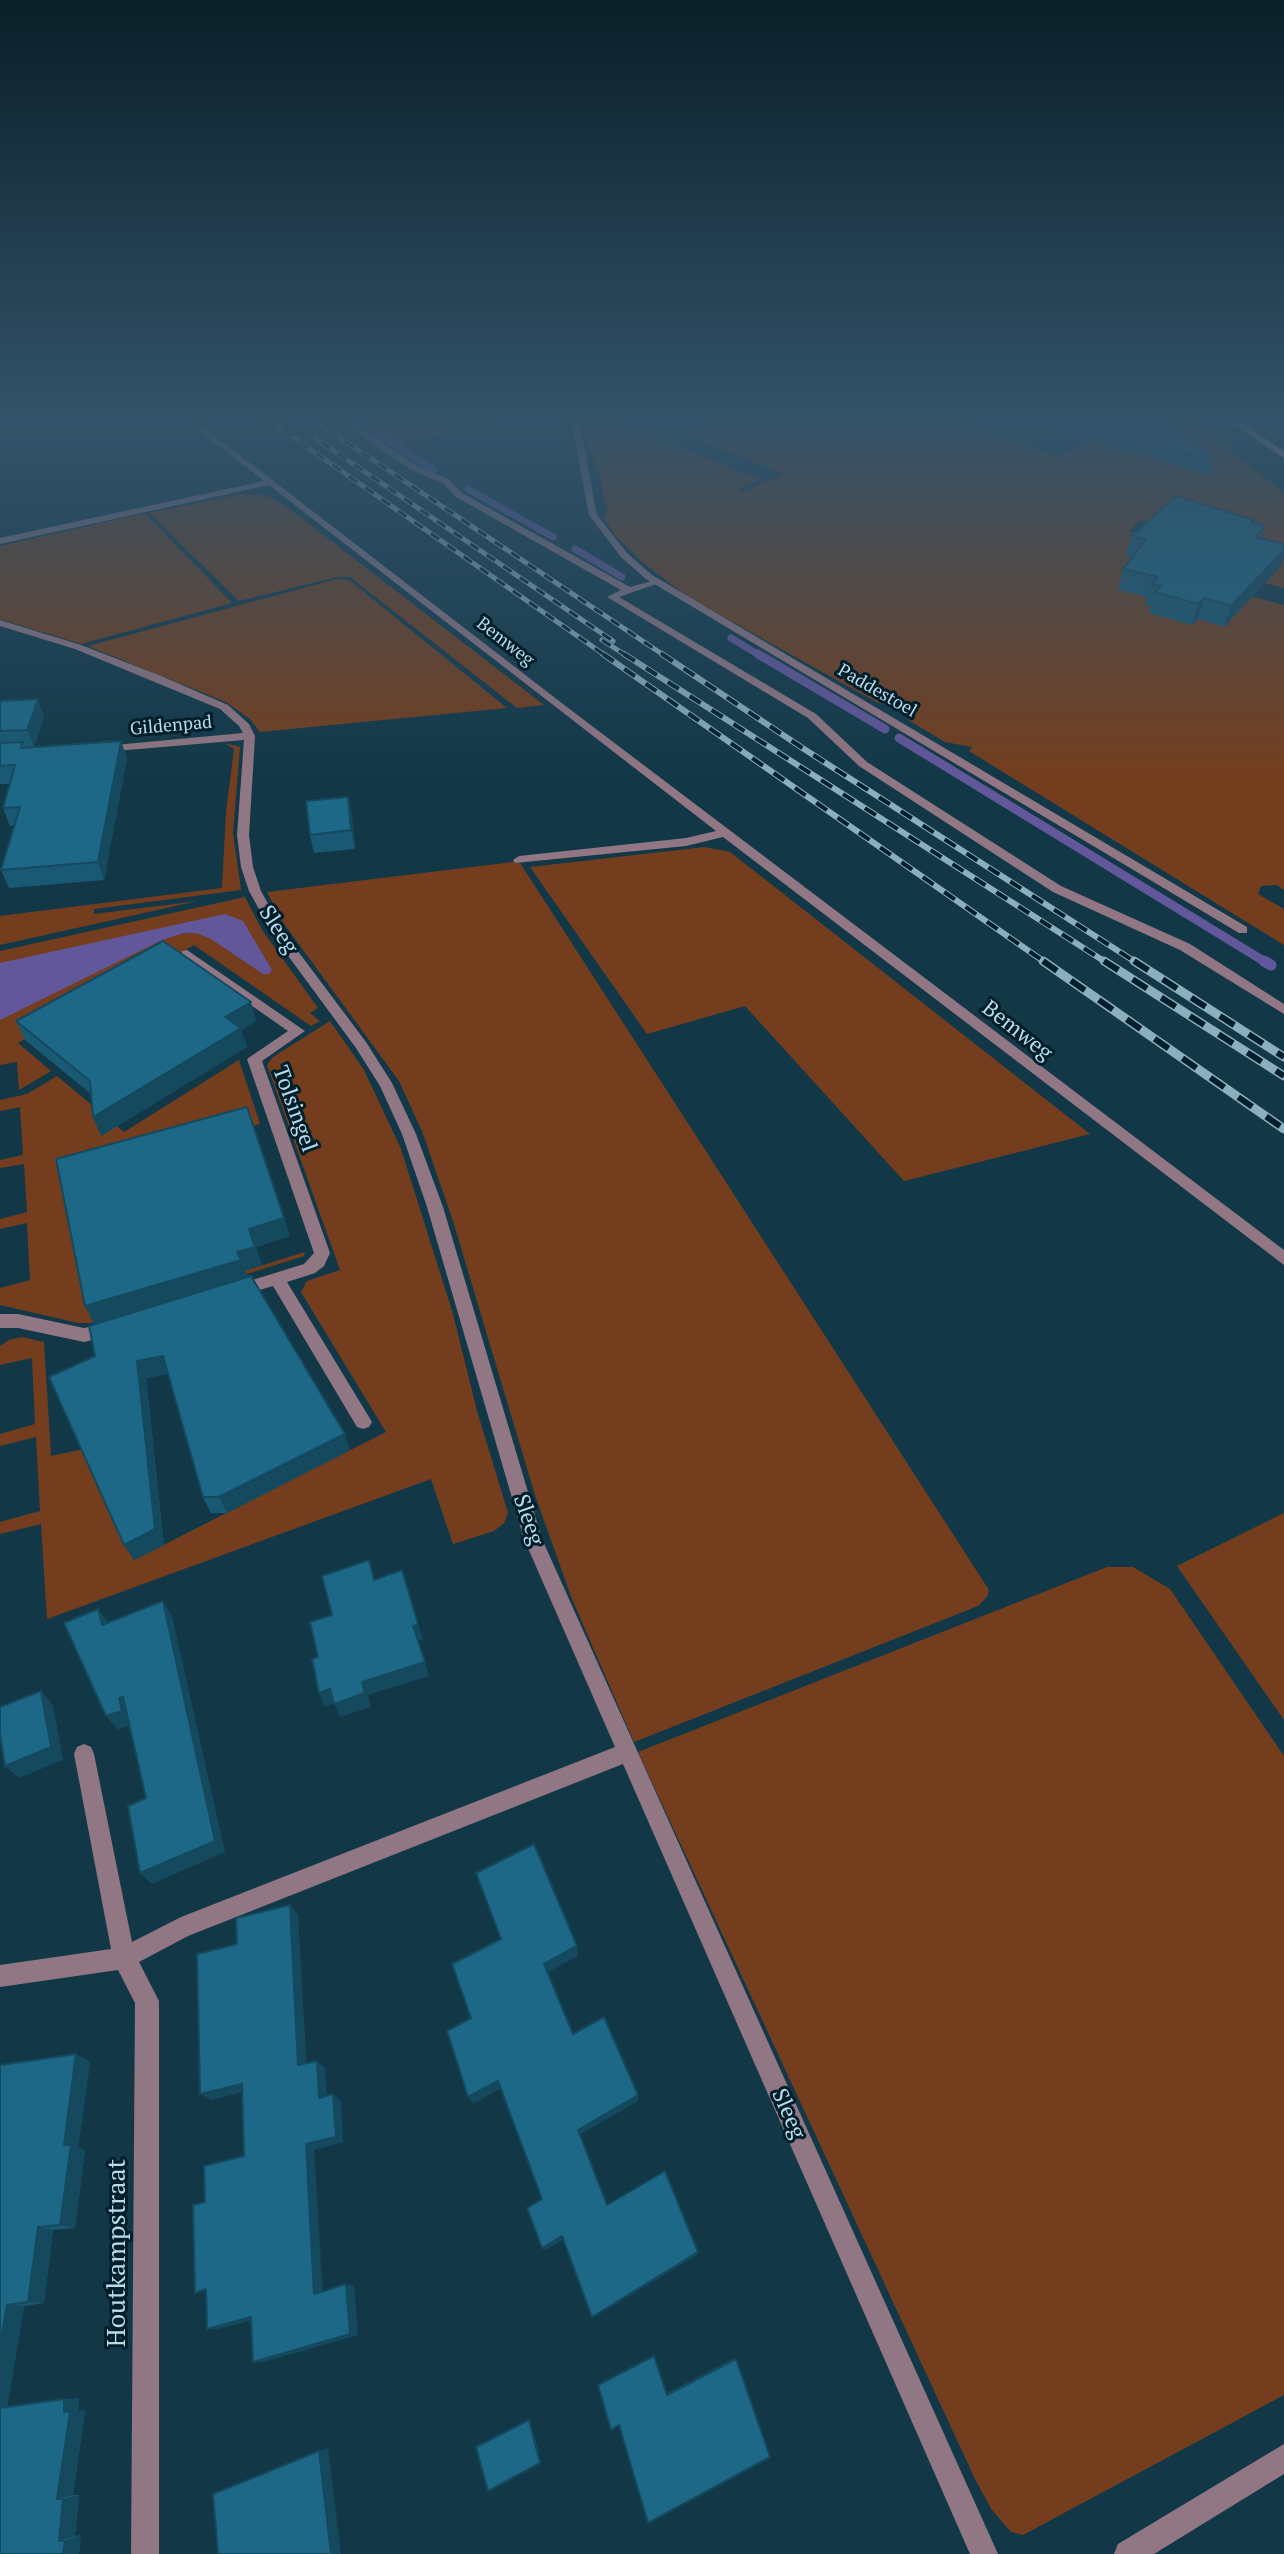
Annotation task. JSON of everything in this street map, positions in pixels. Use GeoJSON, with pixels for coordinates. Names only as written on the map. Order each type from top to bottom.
{"type":"FeatureCollection","features":[{"type":"Feature","properties":{"kind":"street","name":"Bemweg"},"geometry":{"type":"LineString","coordinates":[[341,538],[1284,1259]]}},
{"type":"Feature","properties":{"kind":"street"},"geometry":{"type":"LineString","coordinates":[[535,538],[629,591]]}},
{"type":"Feature","properties":{"kind":"street","name":"Paddestoel"},"geometry":{"type":"LineString","coordinates":[[611,538],[624,555],[656,581],[1243,930]]}},
{"type":"Feature","properties":{"kind":"street"},"geometry":{"type":"LineString","coordinates":[[656,581],[612,597],[812,716],[863,764],[1057,889],[1185,947],[1284,1010]]}},
{"type":"Feature","properties":{"kind":"street"},"geometry":{"type":"LineString","coordinates":[[0,623],[86,650],[207,699],[236,714],[250,736]]}},
{"type":"Feature","properties":{"kind":"street","name":"Gildenpad"},"geometry":{"type":"LineString","coordinates":[[89,750],[250,736]]}},
{"type":"Feature","properties":{"kind":"street","name":"Sleeg"},"geometry":{"type":"LineString","coordinates":[[250,736],[243,835],[247,867],[255,891],[279,935],[361,1045],[387,1086],[409,1134],[435,1207],[533,1539],[984,2554]]}},
{"type":"Feature","properties":{"kind":"street"},"geometry":{"type":"LineString","coordinates":[[519,860],[686,842],[727,832]]}},
{"type":"Feature","properties":{"kind":"street","name":"Tolsingel"},"geometry":{"type":"LineString","coordinates":[[187,954],[298,1031],[254,1059],[322,1253],[318,1262],[309,1269],[217,1297]]}},
{"type":"Feature","properties":{"kind":"street"},"geometry":{"type":"LineString","coordinates":[[277,1279],[363,1422]]}},
{"type":"Feature","properties":{"kind":"street"},"geometry":{"type":"LineString","coordinates":[[0,1321],[18,1321],[84,1335],[128,1324]]}},
{"type":"Feature","properties":{"kind":"street"},"geometry":{"type":"LineString","coordinates":[[0,1976],[124,1958],[181,1928],[628,1752]]}},
{"type":"Feature","properties":{"kind":"street","name":"Houtkampstraat"},"geometry":{"type":"LineString","coordinates":[[84,1754],[124,1958],[147,2001],[145,2554]]}},
{"type":"Feature","properties":{"kind":"street"},"geometry":{"type":"LineString","coordinates":[[1128,2554],[1284,2458]]}},
{"type":"Feature","properties":{"kind":"shaded area"},"geometry":{"type":"Polygon","coordinates":[[[34,538],[169,538],[232,603],[81,644],[0,619],[0,546],[34,538]]]}},
{"type":"Feature","properties":{"kind":"shaded area"},"geometry":{"type":"Polygon","coordinates":[[[175,538],[328,538],[544,705],[517,708],[350,577],[337,577],[239,601],[175,538]]]}},
{"type":"Feature","properties":{"kind":"shaded area"},"geometry":{"type":"Polygon","coordinates":[[[618,538],[1149,538],[1168,568],[1162,572],[1284,605],[1284,890],[1277,885],[1261,886],[1258,894],[1284,909],[1284,945],[969,751],[972,747],[945,742],[910,721],[903,707],[878,703],[688,597],[641,561],[618,538]]]}},
{"type":"Feature","properties":{"kind":"shaded area"},"geometry":{"type":"Polygon","coordinates":[[[1181,538],[1284,538],[1284,588],[1232,575],[1181,538]]]}},
{"type":"Feature","properties":{"kind":"shaded area"},"geometry":{"type":"Polygon","coordinates":[[[337,579],[349,580],[507,708],[260,732],[250,719],[226,702],[88,646],[337,579]]]}},
{"type":"Feature","properties":{"kind":"shaded area"},"geometry":{"type":"Polygon","coordinates":[[[225,743],[240,747],[233,833],[241,890],[94,909],[94,914],[198,901],[0,945],[0,916],[222,888],[226,812],[234,749],[225,743]]]}},
{"type":"Feature","properties":{"kind":"shaded area"},"geometry":{"type":"Polygon","coordinates":[[[705,847],[730,852],[1090,1134],[904,1181],[745,1006],[647,1034],[530,867],[705,847]]]}},
{"type":"Feature","properties":{"kind":"shaded area"},"geometry":{"type":"Polygon","coordinates":[[[520,863],[989,1590],[978,1606],[634,1742],[572,1599],[535,1495],[453,1221],[422,1131],[399,1081],[282,921],[267,892],[520,863]]]}},
{"type":"Feature","properties":{"kind":"shaded area"},"geometry":{"type":"Polygon","coordinates":[[[245,897],[262,930],[318,1008],[310,1013],[320,1021],[311,1026],[194,945],[18,1043],[51,1071],[19,1090],[17,1062],[0,1065],[0,951],[245,897]]]}},
{"type":"Feature","properties":{"kind":"shaded area"},"geometry":{"type":"Polygon","coordinates":[[[225,914],[243,921],[272,970],[269,974],[263,974],[211,939],[197,933],[184,933],[162,940],[0,1020],[0,963],[225,914]]]}},
{"type":"Feature","properties":{"kind":"shaded area"},"geometry":{"type":"Polygon","coordinates":[[[330,1021],[364,1070],[401,1149],[453,1314],[477,1411],[508,1513],[504,1523],[494,1531],[453,1544],[431,1479],[47,1619],[41,1524],[0,1534],[0,1522],[40,1511],[36,1437],[0,1446],[0,1434],[35,1424],[32,1358],[0,1365],[0,1346],[9,1340],[22,1337],[44,1342],[51,1456],[83,1449],[134,1560],[386,1432],[301,1292],[307,1281],[340,1270],[267,1065],[273,1057],[330,1021]]]}},
{"type":"Feature","properties":{"kind":"shaded area"},"geometry":{"type":"Polygon","coordinates":[[[239,1060],[260,1124],[65,1178],[94,1318],[305,1252],[304,1256],[91,1323],[78,1323],[0,1305],[0,1288],[30,1280],[27,1223],[0,1229],[0,1219],[27,1212],[24,1164],[0,1168],[0,1160],[23,1155],[20,1107],[0,1111],[0,1100],[27,1094],[57,1076],[124,1132],[239,1060]]]}},
{"type":"Feature","properties":{"kind":"shaded area"},"geometry":{"type":"Polygon","coordinates":[[[1284,1513],[1284,1720],[1177,1566],[1284,1513]]]}},
{"type":"Feature","properties":{"kind":"shaded area"},"geometry":{"type":"Polygon","coordinates":[[[1107,1567],[1133,1567],[1170,1589],[1284,1756],[1284,2395],[1023,2535],[1011,2532],[992,2510],[976,2481],[638,1752],[1107,1567]]]}},
{"type":"Feature","properties":{"kind":"building"},"geometry":{"type":"Polygon","coordinates":[[[1140,538],[1261,538],[1284,544],[1284,550],[1231,606],[1204,598],[1198,604],[1155,592],[1161,586],[1151,584],[1158,577],[1123,569],[1146,540],[1140,538]]]}},
{"type":"Feature","properties":{"kind":"building"},"geometry":{"type":"Polygon","coordinates":[[[38,699],[27,730],[0,731],[0,701],[38,699]]]}},
{"type":"Feature","properties":{"kind":"building"},"geometry":{"type":"Polygon","coordinates":[[[121,741],[98,862],[1,870],[20,807],[3,808],[15,765],[0,766],[0,743],[23,742],[21,748],[121,741]]]}},
{"type":"Feature","properties":{"kind":"building"},"geometry":{"type":"Polygon","coordinates":[[[348,797],[351,830],[310,835],[306,801],[348,797]]]}},
{"type":"Feature","properties":{"kind":"building"},"geometry":{"type":"Polygon","coordinates":[[[163,941],[251,1002],[225,1017],[241,1028],[93,1117],[90,1081],[16,1021],[163,941]]]}},
{"type":"Feature","properties":{"kind":"building"},"geometry":{"type":"Polygon","coordinates":[[[247,1107],[284,1218],[249,1229],[255,1247],[237,1252],[241,1260],[85,1306],[56,1159],[247,1107]]]}},
{"type":"Feature","properties":{"kind":"building"},"geometry":{"type":"Polygon","coordinates":[[[251,1276],[345,1434],[219,1497],[203,1497],[163,1356],[137,1361],[155,1529],[124,1545],[49,1377],[95,1356],[89,1326],[251,1276]]]}},
{"type":"Feature","properties":{"kind":"building"},"geometry":{"type":"Polygon","coordinates":[[[369,1560],[374,1580],[402,1570],[418,1624],[413,1626],[425,1662],[362,1682],[365,1693],[334,1704],[330,1689],[319,1693],[312,1659],[318,1657],[310,1622],[332,1615],[322,1576],[369,1560]]]}},
{"type":"Feature","properties":{"kind":"building"},"geometry":{"type":"Polygon","coordinates":[[[163,1601],[215,1841],[140,1873],[128,1806],[146,1798],[123,1697],[119,1698],[122,1711],[106,1716],[64,1623],[98,1609],[102,1625],[163,1601]]]}},
{"type":"Feature","properties":{"kind":"building"},"geometry":{"type":"Polygon","coordinates":[[[41,1691],[51,1747],[5,1766],[0,1707],[41,1691]]]}},
{"type":"Feature","properties":{"kind":"building"},"geometry":{"type":"Polygon","coordinates":[[[534,1844],[577,1946],[544,1964],[573,2034],[604,2017],[638,2095],[578,2130],[607,2205],[665,2171],[698,2252],[592,2317],[562,2236],[542,2248],[527,2208],[542,2199],[498,2081],[468,2097],[447,2031],[471,2018],[452,1964],[501,1939],[476,1873],[534,1844]]]}},
{"type":"Feature","properties":{"kind":"building"},"geometry":{"type":"Polygon","coordinates":[[[290,1905],[298,2065],[317,2061],[319,2098],[333,2094],[336,2137],[306,2144],[314,2294],[346,2284],[350,2334],[253,2362],[251,2317],[207,2329],[206,2289],[195,2293],[193,2205],[205,2202],[204,2166],[244,2156],[242,2084],[200,2094],[197,1954],[237,1944],[236,1918],[290,1905]]]}},
{"type":"Feature","properties":{"kind":"building"},"geometry":{"type":"Polygon","coordinates":[[[76,2054],[64,2145],[71,2145],[60,2225],[38,2227],[28,2302],[7,2305],[0,2346],[0,2065],[76,2054]]]}},
{"type":"Feature","properties":{"kind":"building"},"geometry":{"type":"Polygon","coordinates":[[[654,2356],[667,2395],[736,2359],[770,2457],[648,2523],[619,2425],[611,2430],[598,2385],[654,2356]]]}},
{"type":"Feature","properties":{"kind":"building"},"geometry":{"type":"Polygon","coordinates":[[[64,2399],[64,2412],[70,2412],[57,2499],[63,2499],[59,2541],[65,2541],[63,2554],[0,2554],[0,2408],[64,2399]]]}},
{"type":"Feature","properties":{"kind":"building"},"geometry":{"type":"Polygon","coordinates":[[[529,2420],[540,2463],[488,2491],[476,2447],[529,2420]]]}},
{"type":"Feature","properties":{"kind":"building"},"geometry":{"type":"Polygon","coordinates":[[[319,2451],[331,2554],[218,2554],[213,2494],[319,2451]]]}},
{"type":"Feature","properties":{"kind":"waterway"},"geometry":{"type":"LineString","coordinates":[[575,549],[622,577]]}},
{"type":"Feature","properties":{"kind":"waterway"},"geometry":{"type":"LineString","coordinates":[[731,638],[761,656]]}},
{"type":"Feature","properties":{"kind":"waterway"},"geometry":{"type":"LineString","coordinates":[[758,654],[885,729]]}},
{"type":"Feature","properties":{"kind":"waterway"},"geometry":{"type":"LineString","coordinates":[[899,738],[1267,963]]}},
{"type":"Feature","properties":{"kind":"waterway"},"geometry":{"type":"LineString","coordinates":[[1264,961],[1271,965]]}},
{"type":"Feature","properties":{"kind":"railway"},"geometry":{"type":"LineString","coordinates":[[437,538],[606,656]]}},
{"type":"Feature","properties":{"kind":"railway"},"geometry":{"type":"LineString","coordinates":[[462,538],[613,641]]}},
{"type":"Feature","properties":{"kind":"railway"},"geometry":{"type":"LineString","coordinates":[[490,538],[665,656]]}},
{"type":"Feature","properties":{"kind":"railway"},"geometry":{"type":"LineString","coordinates":[[602,640],[627,656]]}},
{"type":"Feature","properties":{"kind":"railway"},"geometry":{"type":"LineString","coordinates":[[603,654],[1046,963]]}},
{"type":"Feature","properties":{"kind":"railway"},"geometry":{"type":"LineString","coordinates":[[624,654],[1107,963]]}},
{"type":"Feature","properties":{"kind":"railway"},"geometry":{"type":"LineString","coordinates":[[662,654],[1137,963]]}},
{"type":"Feature","properties":{"kind":"railway"},"geometry":{"type":"LineString","coordinates":[[1043,961],[1284,1129]]}},
{"type":"Feature","properties":{"kind":"railway"},"geometry":{"type":"LineString","coordinates":[[1104,961],[1284,1076]]}},
{"type":"Feature","properties":{"kind":"railway"},"geometry":{"type":"LineString","coordinates":[[1134,961],[1284,1057]]}}]}
